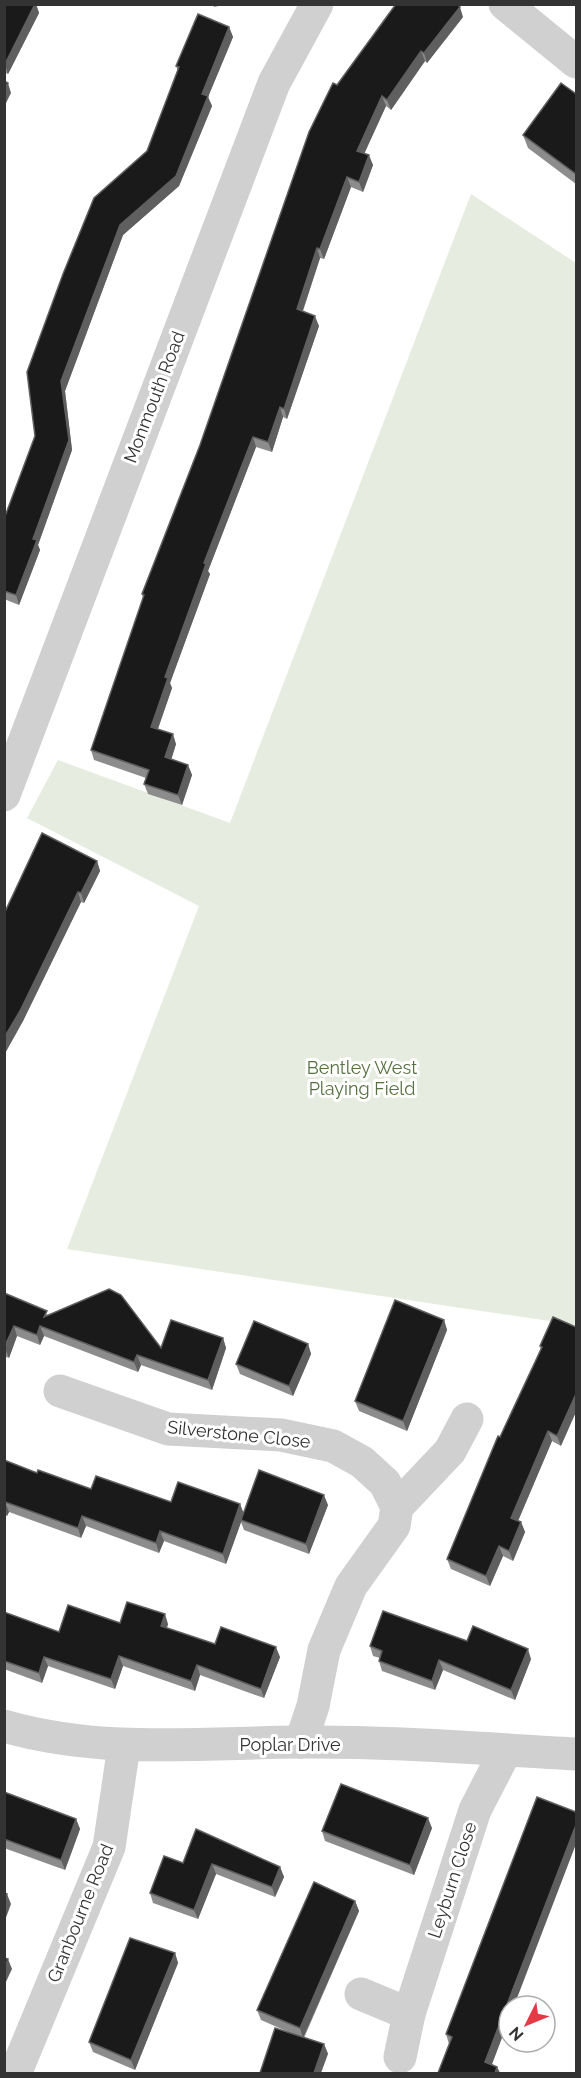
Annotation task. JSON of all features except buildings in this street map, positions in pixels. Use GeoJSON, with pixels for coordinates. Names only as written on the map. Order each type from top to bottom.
{"type":"FeatureCollection","features":[{"type":"Feature","properties":{"kind":"street","name":"Monmouth Road"},"geometry":{"type":"LineString","coordinates":[[6,788],[274,83],[317,4]]}},
{"type":"Feature","properties":{"kind":"street"},"geometry":{"type":"LineString","coordinates":[[505,4],[576,62]]}},
{"type":"Feature","properties":{"kind":"street","name":"Silverstone Close"},"geometry":{"type":"LineString","coordinates":[[60,1391],[168,1429],[281,1435],[333,1446],[362,1462],[385,1483],[397,1507]]}},
{"type":"Feature","properties":{"kind":"street"},"geometry":{"type":"LineString","coordinates":[[301,1742],[313,1706],[324,1650],[351,1586],[394,1526],[397,1507],[450,1451],[467,1419]]}},
{"type":"Feature","properties":{"kind":"street","name":"Poplar Drive"},"geometry":{"type":"LineString","coordinates":[[4,1726],[29,1733],[124,1746],[301,1742],[576,1754]]}},
{"type":"Feature","properties":{"kind":"street","name":"Granbourne Road"},"geometry":{"type":"LineString","coordinates":[[15,2073],[109,1847],[124,1746]]}},
{"type":"Feature","properties":{"kind":"street","name":"Leyburn Close"},"geometry":{"type":"LineString","coordinates":[[400,2056],[409,2014],[475,1810],[506,1750]]}},
{"type":"Feature","properties":{"kind":"street"},"geometry":{"type":"LineString","coordinates":[[360,1994],[409,2014]]}},
{"type":"Feature","properties":{"kind":"green space","name":"Bentley West Playing Field"},"geometry":{"type":"Polygon","coordinates":[[[471,194],[576,263],[576,1325],[67,1249],[199,906],[27,818],[58,760],[230,823],[471,194]]]}}]}
